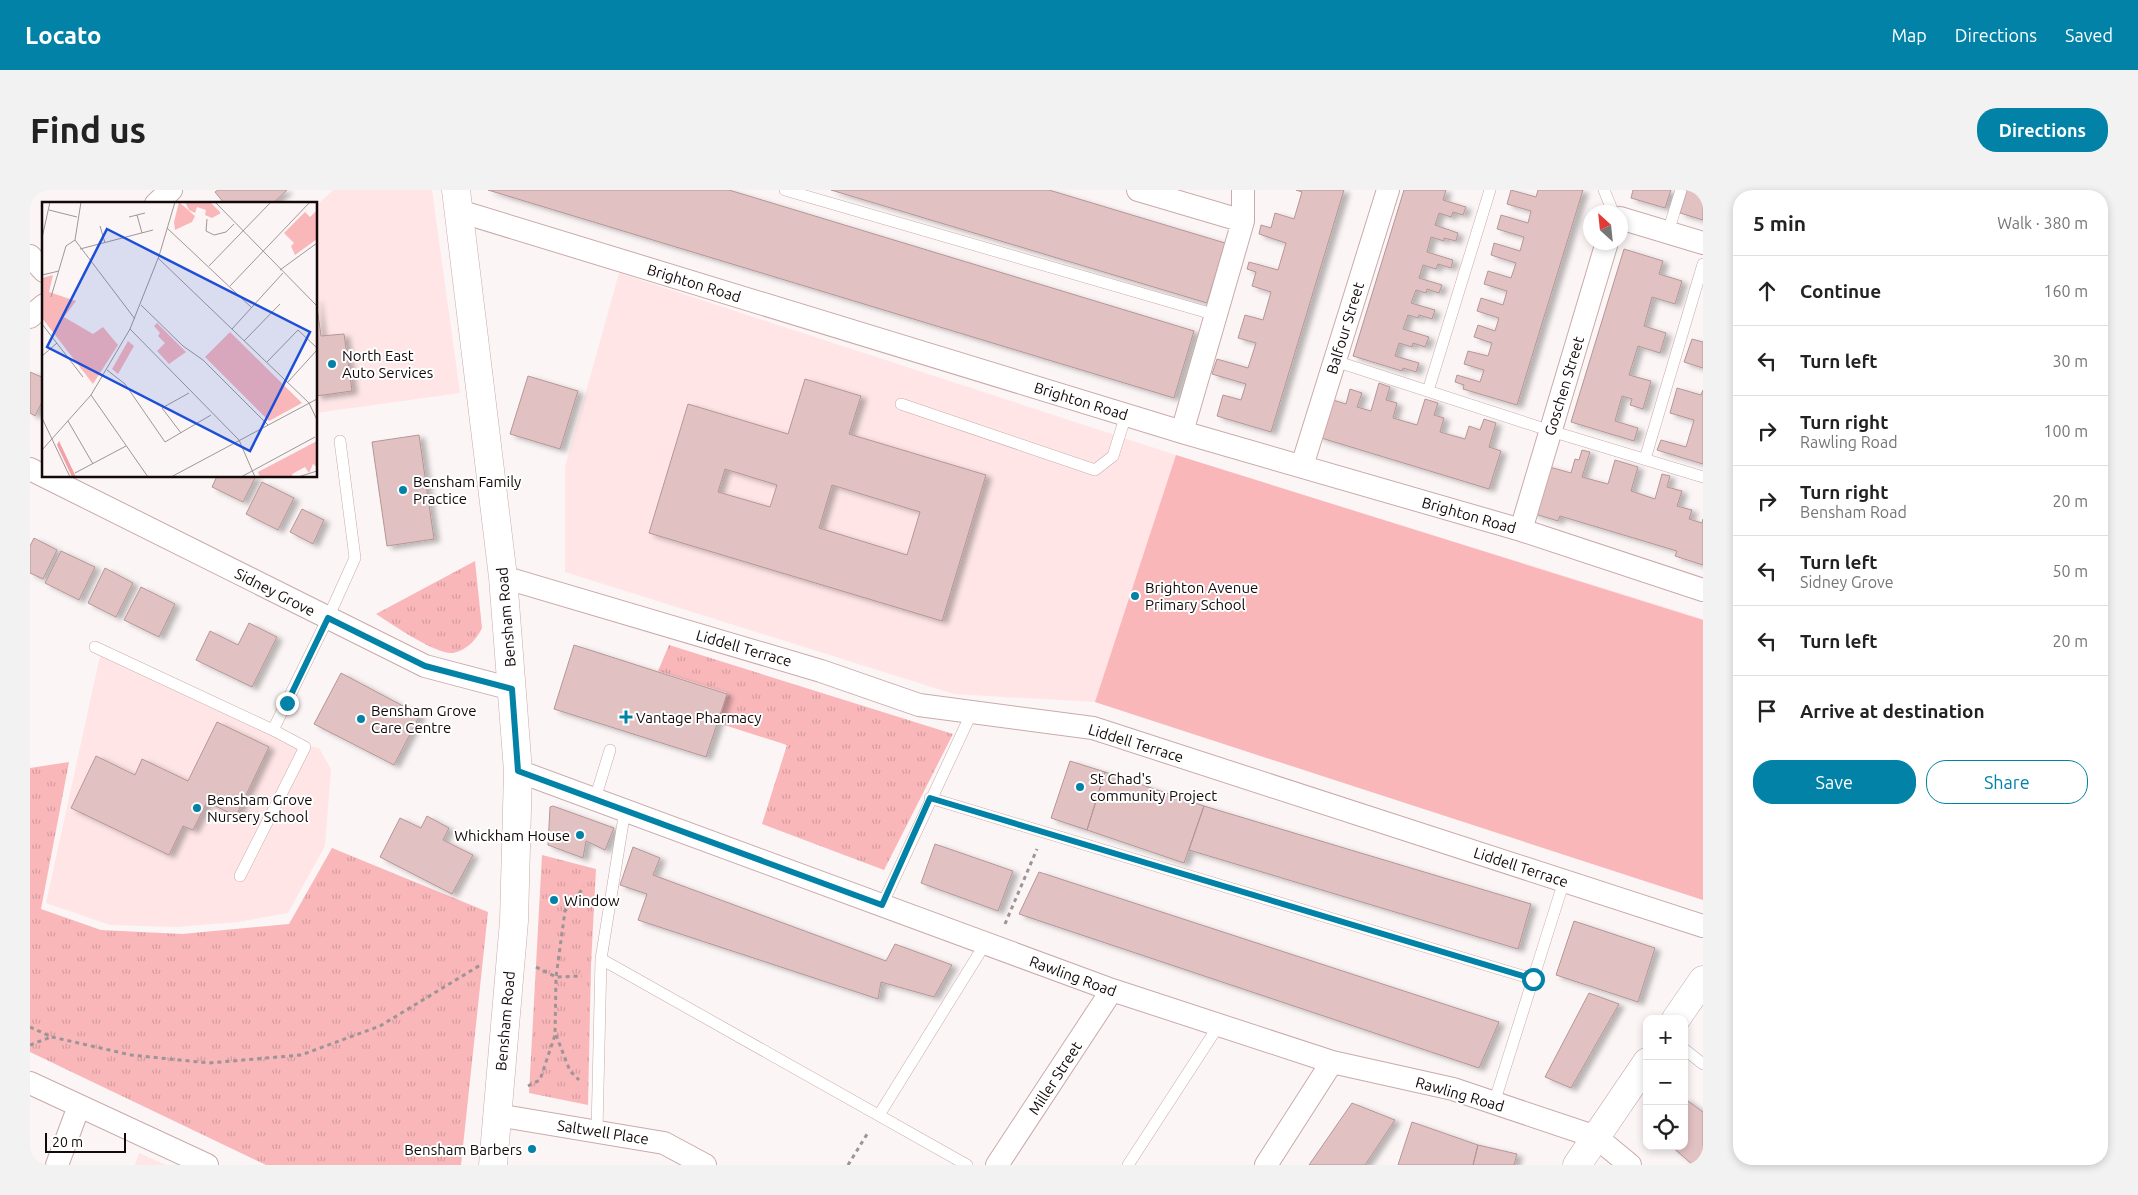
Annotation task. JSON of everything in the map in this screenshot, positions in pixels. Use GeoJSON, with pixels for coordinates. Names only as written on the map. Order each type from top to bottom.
{"type":"FeatureCollection","features":[{"type":"Feature","properties":{"kind":"main road","name":"Bensham Road"},"geometry":{"type":"LineString","coordinates":[[458,200],[502,577],[518,771],[511,950],[493,1165]]}},
{"type":"Feature","properties":{"kind":"main road"},"geometry":{"type":"LineString","coordinates":[[1679,1015],[1703,980]]}},
{"type":"Feature","properties":{"kind":"main road"},"geometry":{"type":"LineString","coordinates":[[1577,1165],[1643,1068]]}},
{"type":"Feature","properties":{"kind":"street"},"geometry":{"type":"LineString","coordinates":[[158,202],[171,190]]}},
{"type":"Feature","properties":{"kind":"street"},"geometry":{"type":"LineString","coordinates":[[1138,190],[1243,221]]}},
{"type":"Feature","properties":{"kind":"street"},"geometry":{"type":"LineString","coordinates":[[1182,432],[1243,221],[1243,190]]}},
{"type":"Feature","properties":{"kind":"street","name":"Balfour Street"},"geometry":{"type":"LineString","coordinates":[[1302,466],[1388,190]]}},
{"type":"Feature","properties":{"kind":"street","name":"Brighton Road"},"geometry":{"type":"LineString","coordinates":[[458,200],[1182,432],[1521,530],[1703,590]]}},
{"type":"Feature","properties":{"kind":"street"},"geometry":{"type":"LineString","coordinates":[[1628,220],[1703,243]]}},
{"type":"Feature","properties":{"kind":"street","name":"Goschen Street"},"geometry":{"type":"LineString","coordinates":[[1521,530],[1605,250]]}},
{"type":"Feature","properties":{"kind":"street"},"geometry":{"type":"LineString","coordinates":[[30,256],[42,269]]}},
{"type":"Feature","properties":{"kind":"street"},"geometry":{"type":"LineString","coordinates":[[30,318],[42,307]]}},
{"type":"Feature","properties":{"kind":"street","name":"Sidney Grove"},"geometry":{"type":"LineString","coordinates":[[30,469],[42,475]]}},
{"type":"Feature","properties":{"kind":"street","name":"Sidney Grove"},"geometry":{"type":"LineString","coordinates":[[48,478],[425,666],[512,689]]}},
{"type":"Feature","properties":{"kind":"street","name":"Liddell Terrace"},"geometry":{"type":"LineString","coordinates":[[502,577],[821,671],[919,704],[1093,728],[1703,926]]}},
{"type":"Feature","properties":{"kind":"street","name":"Rawling Road"},"geometry":{"type":"LineString","coordinates":[[518,771],[1112,990],[1332,1062],[1453,1089],[1596,1137],[1630,1165]]}},
{"type":"Feature","properties":{"kind":"street","name":"Miller Street"},"geometry":{"type":"LineString","coordinates":[[997,1165],[1112,990]]}},
{"type":"Feature","properties":{"kind":"street"},"geometry":{"type":"LineString","coordinates":[[1266,1165],[1332,1062]]}},
{"type":"Feature","properties":{"kind":"street"},"geometry":{"type":"LineString","coordinates":[[30,1083],[207,1165]]}},
{"type":"Feature","properties":{"kind":"street"},"geometry":{"type":"LineString","coordinates":[[57,1165],[79,1106]]}},
{"type":"Feature","properties":{"kind":"street","name":"Saltwell Place"},"geometry":{"type":"LineString","coordinates":[[498,1107],[597,1131],[664,1142],[705,1165]]}},
{"type":"Feature","properties":{"kind":"lane"},"geometry":{"type":"LineString","coordinates":[[785,190],[1216,315]]}},
{"type":"Feature","properties":{"kind":"lane"},"geometry":{"type":"LineString","coordinates":[[1428,391],[1490,190]]}},
{"type":"Feature","properties":{"kind":"lane"},"geometry":{"type":"LineString","coordinates":[[1604,190],[1610,205]]}},
{"type":"Feature","properties":{"kind":"lane"},"geometry":{"type":"LineString","coordinates":[[1668,232],[1681,190]]}},
{"type":"Feature","properties":{"kind":"lane"},"geometry":{"type":"LineString","coordinates":[[1644,459],[1703,264]]}},
{"type":"Feature","properties":{"kind":"lane"},"geometry":{"type":"LineString","coordinates":[[1335,361],[1551,431],[1703,477]]}},
{"type":"Feature","properties":{"kind":"lane"},"geometry":{"type":"LineString","coordinates":[[901,404],[1095,470],[1113,456],[1126,414]]}},
{"type":"Feature","properties":{"kind":"lane"},"geometry":{"type":"LineString","coordinates":[[273,730],[355,558],[340,441]]}},
{"type":"Feature","properties":{"kind":"lane"},"geometry":{"type":"LineString","coordinates":[[95,647],[273,730],[305,747],[240,876]]}},
{"type":"Feature","properties":{"kind":"lane"},"geometry":{"type":"LineString","coordinates":[[882,905],[930,798],[972,712]]}},
{"type":"Feature","properties":{"kind":"lane"},"geometry":{"type":"LineString","coordinates":[[595,799],[610,750]]}},
{"type":"Feature","properties":{"kind":"lane"},"geometry":{"type":"LineString","coordinates":[[930,798],[1533,979]]}},
{"type":"Feature","properties":{"kind":"lane"},"geometry":{"type":"LineString","coordinates":[[597,1131],[601,959],[625,810]]}},
{"type":"Feature","properties":{"kind":"lane"},"geometry":{"type":"LineString","coordinates":[[1494,1103],[1564,881]]}},
{"type":"Feature","properties":{"kind":"lane"},"geometry":{"type":"LineString","coordinates":[[879,1115],[990,945]]}},
{"type":"Feature","properties":{"kind":"lane"},"geometry":{"type":"LineString","coordinates":[[601,959],[967,1165]]}},
{"type":"Feature","properties":{"kind":"lane"},"geometry":{"type":"LineString","coordinates":[[1128,1165],[1219,1025]]}},
{"type":"Feature","properties":{"kind":"lane"},"geometry":{"type":"LineString","coordinates":[[1688,1052],[1703,1064]]}},
{"type":"Feature","properties":{"kind":"path"},"geometry":{"type":"LineString","coordinates":[[990,945],[1044,832]]}},
{"type":"Feature","properties":{"kind":"path"},"geometry":{"type":"LineString","coordinates":[[498,1107],[540,1080],[555,1035],[556,977],[564,910],[584,886]]}},
{"type":"Feature","properties":{"kind":"path"},"geometry":{"type":"LineString","coordinates":[[30,1028],[52,1037],[131,1055],[209,1063],[301,1055],[380,1026],[511,950],[556,977],[600,975]]}},
{"type":"Feature","properties":{"kind":"path"},"geometry":{"type":"LineString","coordinates":[[555,1035],[570,1071],[597,1098]]}},
{"type":"Feature","properties":{"kind":"path"},"geometry":{"type":"LineString","coordinates":[[30,1045],[52,1037]]}},
{"type":"Feature","properties":{"kind":"path"},"geometry":{"type":"LineString","coordinates":[[848,1165],[879,1115]]}},
{"type":"Feature","properties":{"kind":"shaded area"},"geometry":{"type":"Polygon","coordinates":[[[333,190],[432,190],[460,393],[318,413],[318,204],[333,190]]]}},
{"type":"Feature","properties":{"kind":"shaded area","name":"Brighton Avenue Primary School"},"geometry":{"type":"Polygon","coordinates":[[[619,273],[1176,455],[1703,619],[1703,900],[1095,702],[954,694],[565,572],[565,467],[619,273]]]}},
{"type":"Feature","properties":{"kind":"shaded area","name":"Bensham Grove Nursery School"},"geometry":{"type":"Polygon","coordinates":[[[100,656],[281,740],[319,748],[331,769],[325,846],[288,913],[238,922],[177,927],[110,925],[46,903],[100,656]]]}},
{"type":"Feature","properties":{"kind":"shaded area"},"geometry":{"type":"Polygon","coordinates":[[[139,1153],[166,1165],[135,1165],[139,1153]]]}},
{"type":"Feature","properties":{"kind":"green space"},"geometry":{"type":"Polygon","coordinates":[[[1176,455],[1703,620],[1703,900],[1095,702],[1176,455]]]}},
{"type":"Feature","properties":{"kind":"green space"},"geometry":{"type":"Polygon","coordinates":[[[475,561],[482,628],[474,640],[462,650],[453,653],[436,649],[414,638],[376,614],[475,561]]]}},
{"type":"Feature","properties":{"kind":"green space"},"geometry":{"type":"Polygon","coordinates":[[[669,645],[953,734],[884,870],[762,824],[787,745],[718,723],[727,693],[658,671],[669,645]]]}},
{"type":"Feature","properties":{"kind":"green space"},"geometry":{"type":"Polygon","coordinates":[[[69,762],[41,909],[101,930],[182,934],[289,924],[332,848],[488,912],[461,1165],[266,1165],[30,1052],[30,768],[69,762]]]}},
{"type":"Feature","properties":{"kind":"green space"},"geometry":{"type":"Polygon","coordinates":[[[542,855],[596,869],[591,965],[588,1105],[529,1093],[542,855]]]}},
{"type":"Feature","properties":{"kind":"building"},"geometry":{"type":"Polygon","coordinates":[[[218,190],[287,190],[274,202],[223,202],[215,192],[218,190]]]}},
{"type":"Feature","properties":{"kind":"building"},"geometry":{"type":"Polygon","coordinates":[[[488,190],[729,190],[1194,331],[1174,398],[488,190]]]}},
{"type":"Feature","properties":{"kind":"building"},"geometry":{"type":"Polygon","coordinates":[[[831,190],[1049,190],[1225,243],[1207,303],[831,190]]]}},
{"type":"Feature","properties":{"kind":"building"},"geometry":{"type":"Polygon","coordinates":[[[1296,190],[1344,190],[1271,432],[1217,416],[1223,395],[1241,400],[1246,384],[1212,374],[1217,359],[1248,368],[1256,343],[1238,338],[1245,315],[1263,320],[1271,292],[1252,286],[1256,272],[1247,269],[1249,262],[1278,270],[1286,243],[1259,234],[1261,225],[1271,228],[1275,213],[1294,219],[1302,192],[1296,190]]]}},
{"type":"Feature","properties":{"kind":"building"},"geometry":{"type":"Polygon","coordinates":[[[1404,190],[1446,190],[1443,200],[1466,207],[1463,215],[1453,212],[1451,217],[1439,213],[1435,225],[1458,233],[1456,241],[1444,238],[1444,241],[1431,237],[1427,252],[1453,260],[1451,268],[1438,264],[1436,269],[1423,265],[1419,278],[1442,285],[1439,293],[1427,289],[1426,293],[1416,290],[1411,303],[1435,310],[1432,319],[1419,315],[1418,318],[1408,315],[1403,329],[1429,337],[1425,347],[1413,343],[1412,347],[1399,343],[1395,356],[1419,363],[1416,372],[1403,368],[1402,371],[1353,356],[1404,190]]]}},
{"type":"Feature","properties":{"kind":"building"},"geometry":{"type":"Polygon","coordinates":[[[1511,190],[1536,197],[1538,190],[1583,190],[1517,405],[1463,389],[1464,385],[1455,382],[1457,375],[1480,382],[1484,370],[1464,364],[1468,351],[1488,356],[1492,343],[1474,337],[1478,325],[1495,331],[1499,318],[1477,311],[1481,298],[1503,305],[1507,291],[1484,284],[1488,271],[1511,278],[1516,263],[1491,255],[1494,243],[1520,251],[1524,237],[1497,229],[1501,215],[1528,223],[1531,211],[1507,204],[1511,190]]]}},
{"type":"Feature","properties":{"kind":"building"},"geometry":{"type":"Polygon","coordinates":[[[1633,190],[1671,190],[1665,208],[1631,198],[1633,190]]]}},
{"type":"Feature","properties":{"kind":"building"},"geometry":{"type":"Polygon","coordinates":[[[1687,190],[1703,190],[1703,220],[1680,213],[1687,190]]]}},
{"type":"Feature","properties":{"kind":"building"},"geometry":{"type":"Polygon","coordinates":[[[1624,250],[1663,261],[1659,274],[1682,281],[1675,304],[1652,297],[1644,326],[1666,333],[1660,353],[1638,346],[1629,375],[1651,381],[1643,409],[1630,405],[1632,399],[1622,396],[1615,421],[1638,428],[1634,441],[1571,422],[1624,250]]]}},
{"type":"Feature","properties":{"kind":"building","name":"North East Auto Services"},"geometry":{"type":"Polygon","coordinates":[[[318,314],[321,336],[344,334],[352,391],[318,396],[318,314]]]}},
{"type":"Feature","properties":{"kind":"building"},"geometry":{"type":"Polygon","coordinates":[[[1692,339],[1703,342],[1703,368],[1684,362],[1692,339]]]}},
{"type":"Feature","properties":{"kind":"building"},"geometry":{"type":"Polygon","coordinates":[[[30,372],[42,377],[42,402],[35,416],[30,413],[30,372]]]}},
{"type":"Feature","properties":{"kind":"building"},"geometry":{"type":"Polygon","coordinates":[[[528,376],[578,391],[560,449],[510,434],[528,376]]]}},
{"type":"Feature","properties":{"kind":"building"},"geometry":{"type":"Polygon","coordinates":[[[805,379],[861,396],[849,434],[986,475],[942,621],[649,533],[688,404],[788,434],[805,379]],[[725,469],[718,492],[770,507],[777,485],[725,469]],[[832,485],[819,528],[907,555],[920,512],[832,485]]]}},
{"type":"Feature","properties":{"kind":"building"},"geometry":{"type":"Polygon","coordinates":[[[1379,383],[1390,387],[1386,400],[1397,403],[1393,418],[1417,425],[1425,399],[1438,403],[1434,415],[1444,418],[1440,432],[1465,439],[1469,426],[1480,430],[1484,419],[1496,423],[1489,447],[1501,451],[1489,489],[1318,437],[1330,399],[1346,404],[1350,389],[1362,393],[1357,407],[1371,411],[1379,383]]]}},
{"type":"Feature","properties":{"kind":"building"},"geometry":{"type":"Polygon","coordinates":[[[1677,388],[1701,395],[1703,390],[1703,464],[1657,450],[1661,440],[1686,447],[1694,420],[1670,413],[1677,388]]]}},
{"type":"Feature","properties":{"kind":"building","name":"Bensham Family Practice"},"geometry":{"type":"Polygon","coordinates":[[[419,435],[434,539],[387,546],[372,442],[419,435]]]}},
{"type":"Feature","properties":{"kind":"building"},"geometry":{"type":"Polygon","coordinates":[[[1582,450],[1590,452],[1582,477],[1608,484],[1615,460],[1638,467],[1631,491],[1655,499],[1662,474],[1670,476],[1667,487],[1682,491],[1677,506],[1692,510],[1689,519],[1702,523],[1703,519],[1703,565],[1675,556],[1677,551],[1560,516],[1558,521],[1532,513],[1546,466],[1571,473],[1575,459],[1579,460],[1582,450]]]}},
{"type":"Feature","properties":{"kind":"building"},"geometry":{"type":"Polygon","coordinates":[[[216,478],[255,478],[243,502],[212,487],[216,478]]]}},
{"type":"Feature","properties":{"kind":"building"},"geometry":{"type":"Polygon","coordinates":[[[262,482],[294,498],[278,530],[246,514],[262,482]]]}},
{"type":"Feature","properties":{"kind":"building"},"geometry":{"type":"Polygon","coordinates":[[[302,509],[324,520],[313,544],[290,532],[302,509]]]}},
{"type":"Feature","properties":{"kind":"building"},"geometry":{"type":"Polygon","coordinates":[[[34,538],[57,550],[43,579],[30,573],[30,546],[34,538]]]}},
{"type":"Feature","properties":{"kind":"building"},"geometry":{"type":"Polygon","coordinates":[[[61,551],[95,567],[79,600],[45,583],[61,551]]]}},
{"type":"Feature","properties":{"kind":"building"},"geometry":{"type":"Polygon","coordinates":[[[105,568],[133,583],[116,617],[88,603],[105,568]]]}},
{"type":"Feature","properties":{"kind":"building"},"geometry":{"type":"Polygon","coordinates":[[[141,587],[175,604],[159,637],[124,620],[141,587]]]}},
{"type":"Feature","properties":{"kind":"building"},"geometry":{"type":"Polygon","coordinates":[[[249,623],[277,637],[252,687],[196,660],[210,631],[238,645],[249,623]]]}},
{"type":"Feature","properties":{"kind":"building"},"geometry":{"type":"Polygon","coordinates":[[[574,645],[727,694],[706,757],[554,709],[574,645]]]}},
{"type":"Feature","properties":{"kind":"building"},"geometry":{"type":"Polygon","coordinates":[[[341,673],[420,715],[394,765],[314,724],[341,673]]]}},
{"type":"Feature","properties":{"kind":"building"},"geometry":{"type":"Polygon","coordinates":[[[217,722],[269,747],[236,816],[207,802],[193,830],[183,826],[169,855],[71,808],[96,756],[135,775],[142,759],[188,781],[217,722]]]}},
{"type":"Feature","properties":{"kind":"building"},"geometry":{"type":"Polygon","coordinates":[[[1070,761],[1105,772],[1087,830],[1051,818],[1070,761]]]}},
{"type":"Feature","properties":{"kind":"building"},"geometry":{"type":"Polygon","coordinates":[[[1105,772],[1204,806],[1184,863],[1087,830],[1105,772]]]}},
{"type":"Feature","properties":{"kind":"building","name":"Whickham House"},"geometry":{"type":"Polygon","coordinates":[[[553,806],[614,828],[605,850],[586,841],[583,858],[548,845],[550,807],[553,806]]]}},
{"type":"Feature","properties":{"kind":"building"},"geometry":{"type":"Polygon","coordinates":[[[1204,806],[1531,904],[1518,949],[1189,850],[1204,806]]]}},
{"type":"Feature","properties":{"kind":"building"},"geometry":{"type":"Polygon","coordinates":[[[427,816],[449,828],[443,840],[473,855],[452,894],[380,857],[400,818],[421,828],[427,816]]]}},
{"type":"Feature","properties":{"kind":"building"},"geometry":{"type":"Polygon","coordinates":[[[935,844],[1013,871],[998,911],[921,883],[935,844]]]}},
{"type":"Feature","properties":{"kind":"building"},"geometry":{"type":"Polygon","coordinates":[[[633,847],[660,858],[653,875],[886,961],[895,944],[952,965],[934,997],[881,982],[878,999],[638,920],[647,894],[620,885],[633,847]]]}},
{"type":"Feature","properties":{"kind":"building"},"geometry":{"type":"Polygon","coordinates":[[[1039,872],[1499,1022],[1479,1068],[1019,914],[1039,872]]]}},
{"type":"Feature","properties":{"kind":"building"},"geometry":{"type":"Polygon","coordinates":[[[1574,921],[1655,948],[1638,1002],[1556,975],[1574,921]]]}},
{"type":"Feature","properties":{"kind":"building"},"geometry":{"type":"Polygon","coordinates":[[[1589,993],[1619,1004],[1571,1088],[1545,1077],[1589,993]]]}},
{"type":"Feature","properties":{"kind":"building"},"geometry":{"type":"Polygon","coordinates":[[[1688,1101],[1703,1112],[1703,1165],[1693,1165],[1676,1150],[1688,1150],[1688,1101]]]}},
{"type":"Feature","properties":{"kind":"building"},"geometry":{"type":"Polygon","coordinates":[[[1352,1103],[1395,1120],[1365,1165],[1309,1165],[1352,1103]]]}},
{"type":"Feature","properties":{"kind":"building"},"geometry":{"type":"Polygon","coordinates":[[[1412,1122],[1478,1145],[1473,1165],[1398,1165],[1412,1122]]]}},
{"type":"Feature","properties":{"kind":"building"},"geometry":{"type":"Polygon","coordinates":[[[1478,1145],[1517,1154],[1514,1165],[1473,1165],[1478,1145]]]}},
{"type":"Feature","properties":{"kind":"place","name":"North East Auto Services"},"geometry":{"type":"Point","coordinates":[332,364]}},
{"type":"Feature","properties":{"kind":"place","name":"Bensham Family Practice"},"geometry":{"type":"Point","coordinates":[403,490]}},
{"type":"Feature","properties":{"kind":"place","name":"Brighton Avenue Primary School"},"geometry":{"type":"Point","coordinates":[1135,596]}},
{"type":"Feature","properties":{"kind":"place","name":"Vantage Pharmacy"},"geometry":{"type":"Point","coordinates":[626,717]}},
{"type":"Feature","properties":{"kind":"place","name":"Bensham Grove Care Centre"},"geometry":{"type":"Point","coordinates":[361,719]}},
{"type":"Feature","properties":{"kind":"place","name":"St Chad's community Project"},"geometry":{"type":"Point","coordinates":[1080,787]}},
{"type":"Feature","properties":{"kind":"place","name":"Bensham Grove Nursery School"},"geometry":{"type":"Point","coordinates":[197,808]}},
{"type":"Feature","properties":{"kind":"place","name":"Whickham House"},"geometry":{"type":"Point","coordinates":[580,835]}},
{"type":"Feature","properties":{"kind":"place","name":"Window"},"geometry":{"type":"Point","coordinates":[554,900]}},
{"type":"Feature","properties":{"kind":"place","name":"Bensham Barbers"},"geometry":{"type":"Point","coordinates":[532,1149]}},
{"type":"Feature","properties":{"kind":"route"},"geometry":{"type":"LineString","coordinates":[[287,703],[328,618],[425,666],[512,689],[518,771],[882,905],[930,798],[1533,979]]}}]}
